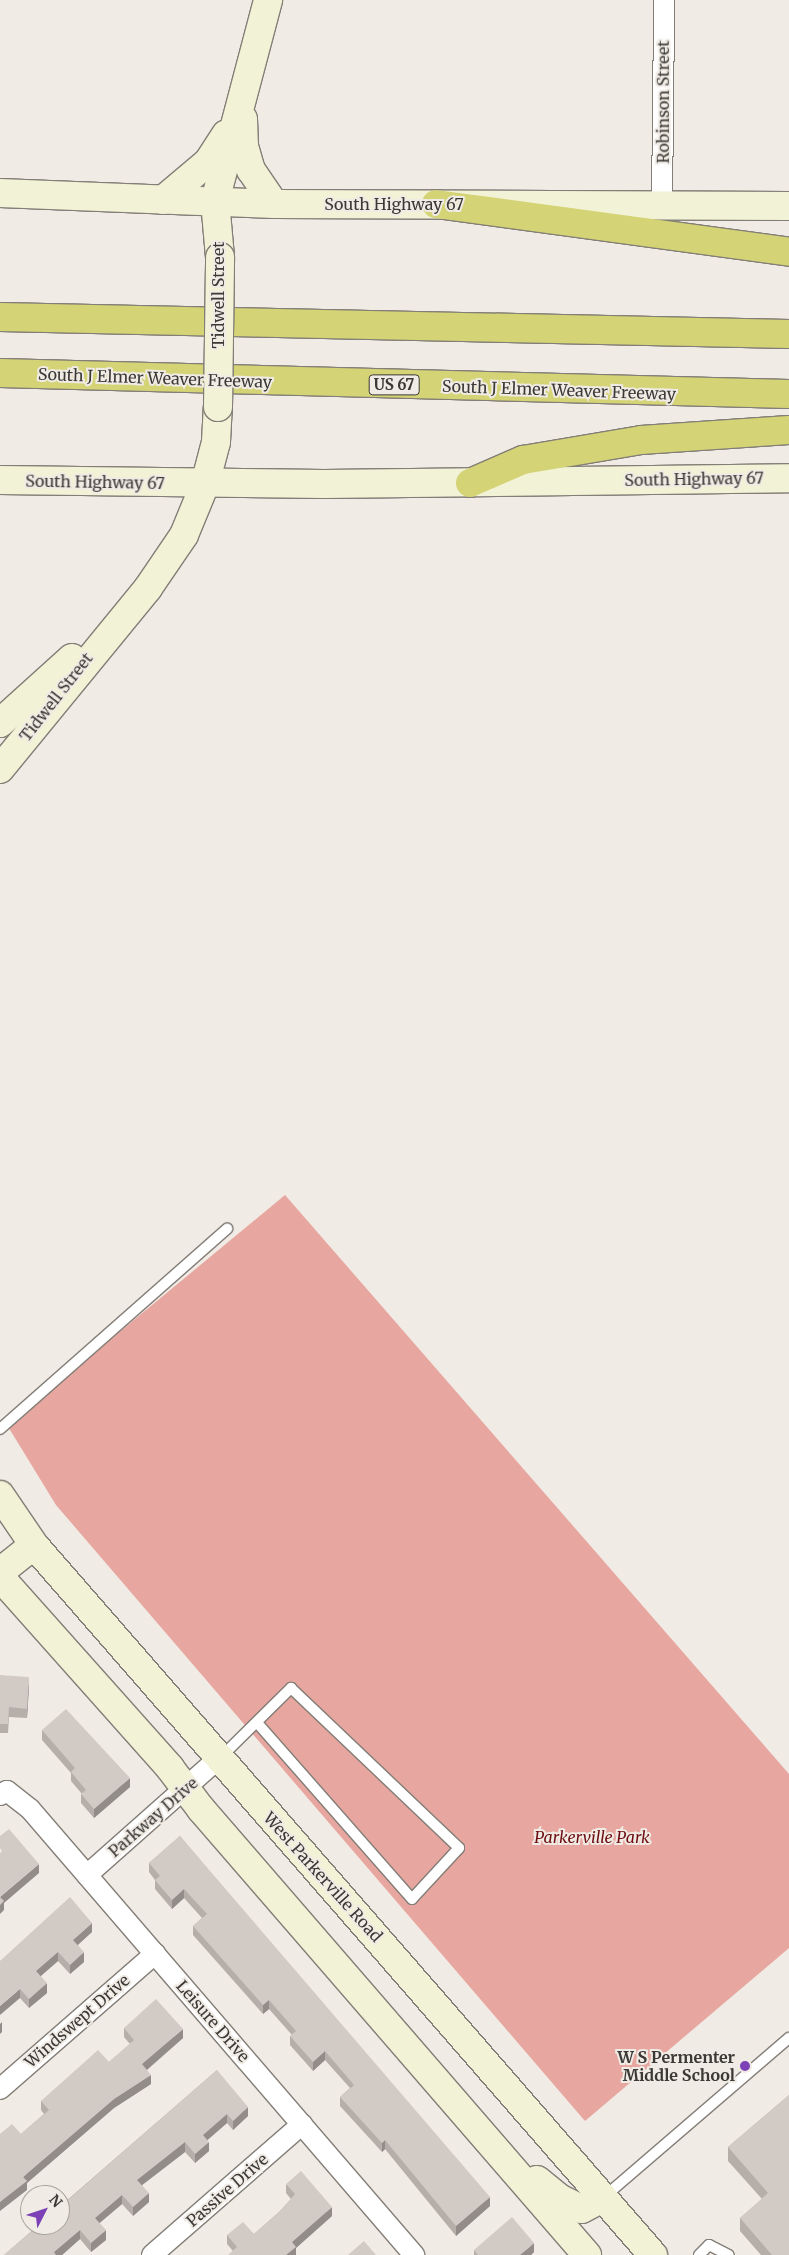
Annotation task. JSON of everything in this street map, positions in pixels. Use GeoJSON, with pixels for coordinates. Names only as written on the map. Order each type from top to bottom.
{"type":"FeatureCollection","features":[{"type":"Feature","properties":{"kind":"highway"},"geometry":{"type":"LineString","coordinates":[[436,204],[789,252]]}},
{"type":"Feature","properties":{"kind":"highway"},"geometry":{"type":"LineString","coordinates":[[0,317],[789,334]]}},
{"type":"Feature","properties":{"kind":"highway","name":"South J Elmer Weaver Freeway"},"geometry":{"type":"LineString","coordinates":[[0,373],[789,394]]}},
{"type":"Feature","properties":{"kind":"highway"},"geometry":{"type":"LineString","coordinates":[[470,483],[523,460],[641,440],[789,430]]}},
{"type":"Feature","properties":{"kind":"main road","name":"Tidwell Street"},"geometry":{"type":"LineString","coordinates":[[0,769],[112,626],[148,588],[184,535],[205,484],[216,442],[218,407],[220,258],[215,201],[265,1]]}},
{"type":"Feature","properties":{"kind":"main road"},"geometry":{"type":"LineString","coordinates":[[163,200],[208,162],[244,91]]}},
{"type":"Feature","properties":{"kind":"main road"},"geometry":{"type":"LineString","coordinates":[[244,91],[244,146],[251,170],[274,204]]}},
{"type":"Feature","properties":{"kind":"main road","name":"South Highway 67"},"geometry":{"type":"LineString","coordinates":[[0,193],[274,204],[789,206]]}},
{"type":"Feature","properties":{"kind":"main road","name":"South Highway 67"},"geometry":{"type":"LineString","coordinates":[[0,480],[205,484],[470,483],[789,478]]}},
{"type":"Feature","properties":{"kind":"main road","name":"Tidwell Street"},"geometry":{"type":"LineString","coordinates":[[0,723],[112,626]]}},
{"type":"Feature","properties":{"kind":"main road","name":"West Parkerville Road"},"geometry":{"type":"LineString","coordinates":[[0,1495],[34,1545],[653,2255]]}},
{"type":"Feature","properties":{"kind":"main road"},"geometry":{"type":"LineString","coordinates":[[0,1572],[34,1545]]}},
{"type":"Feature","properties":{"kind":"main road"},"geometry":{"type":"LineString","coordinates":[[0,1577],[186,1788],[587,2255]]}},
{"type":"Feature","properties":{"kind":"main road"},"geometry":{"type":"LineString","coordinates":[[462,2111],[559,2198],[582,2209],[603,2198]]}},
{"type":"Feature","properties":{"kind":"street","name":"Robinson Street"},"geometry":{"type":"LineString","coordinates":[[662,205],[664,0]]}},
{"type":"Feature","properties":{"kind":"street","name":"Parkway Drive"},"geometry":{"type":"LineString","coordinates":[[86,1875],[219,1758]]}},
{"type":"Feature","properties":{"kind":"street","name":"Leisure Drive"},"geometry":{"type":"LineString","coordinates":[[3,1793],[30,1809],[414,2255]]}},
{"type":"Feature","properties":{"kind":"street","name":"Windswept Drive"},"geometry":{"type":"LineString","coordinates":[[0,2089],[155,1954]]}},
{"type":"Feature","properties":{"kind":"street","name":"Passive Drive"},"geometry":{"type":"LineString","coordinates":[[152,2255],[302,2124]]}},
{"type":"Feature","properties":{"kind":"lane"},"geometry":{"type":"LineString","coordinates":[[0,1430],[227,1229]]}},
{"type":"Feature","properties":{"kind":"lane"},"geometry":{"type":"LineString","coordinates":[[219,1758],[258,1724],[291,1688],[459,1848],[412,1899],[258,1724]]}},
{"type":"Feature","properties":{"kind":"lane"},"geometry":{"type":"LineString","coordinates":[[603,2198],[789,2038]]}},
{"type":"Feature","properties":{"kind":"lane"},"geometry":{"type":"LineString","coordinates":[[698,2255],[709,2245],[729,2255]]}},
{"type":"Feature","properties":{"kind":"green space","name":"Parkerville Park"},"geometry":{"type":"Polygon","coordinates":[[[285,1195],[789,1774],[789,1948],[585,2121],[56,1505],[7,1425],[285,1195]]]}},
{"type":"Feature","properties":{"kind":"building"},"geometry":{"type":"Polygon","coordinates":[[[0,1675],[29,1677],[27,1709],[9,1707],[8,1724],[0,1724],[0,1675]]]}},
{"type":"Feature","properties":{"kind":"building"},"geometry":{"type":"Polygon","coordinates":[[[66,1709],[130,1778],[94,1809],[81,1794],[86,1790],[71,1772],[75,1768],[42,1730],[66,1709]]]}},
{"type":"Feature","properties":{"kind":"building"},"geometry":{"type":"Polygon","coordinates":[[[9,1829],[39,1864],[0,1897],[0,1853],[2,1851],[0,1848],[0,1836],[9,1829]]]}},
{"type":"Feature","properties":{"kind":"building"},"geometry":{"type":"Polygon","coordinates":[[[180,1836],[490,2197],[456,2226],[385,2140],[382,2143],[340,2097],[354,2085],[325,2051],[313,2062],[290,2036],[296,2031],[269,2000],[263,2005],[193,1926],[207,1914],[184,1889],[172,1900],[155,1880],[160,1876],[149,1863],[180,1836]]]}},
{"type":"Feature","properties":{"kind":"building"},"geometry":{"type":"Polygon","coordinates":[[[0,1897],[4,1901],[0,1905],[0,1897]]]}},
{"type":"Feature","properties":{"kind":"building"},"geometry":{"type":"Polygon","coordinates":[[[70,1897],[92,1923],[73,1940],[84,1952],[70,1965],[58,1952],[36,1971],[47,1983],[29,1999],[20,1989],[0,2006],[0,1961],[70,1897]]]}},
{"type":"Feature","properties":{"kind":"building"},"geometry":{"type":"Polygon","coordinates":[[[156,1999],[183,2029],[142,2064],[151,2075],[114,2099],[23,2177],[27,2181],[0,2202],[0,2134],[12,2124],[21,2134],[49,2110],[41,2101],[98,2050],[109,2062],[134,2040],[124,2028],[156,1999]]]}},
{"type":"Feature","properties":{"kind":"building"},"geometry":{"type":"Polygon","coordinates":[[[217,2070],[248,2107],[233,2121],[227,2114],[203,2135],[209,2142],[195,2154],[185,2142],[137,2180],[149,2193],[133,2207],[122,2195],[95,2218],[106,2230],[91,2243],[80,2230],[54,2252],[56,2255],[4,2255],[27,2235],[70,2235],[70,2198],[217,2070]]]}},
{"type":"Feature","properties":{"kind":"building"},"geometry":{"type":"Polygon","coordinates":[[[789,2095],[789,2255],[772,2255],[740,2218],[768,2193],[728,2147],[789,2095]]]}},
{"type":"Feature","properties":{"kind":"building"},"geometry":{"type":"Polygon","coordinates":[[[301,2171],[332,2207],[292,2242],[296,2247],[286,2255],[228,2255],[237,2247],[227,2235],[243,2222],[254,2234],[279,2212],[295,2194],[286,2184],[301,2171]]]}},
{"type":"Feature","properties":{"kind":"building"},"geometry":{"type":"Polygon","coordinates":[[[512,2217],[534,2243],[520,2255],[478,2255],[474,2250],[512,2217]]]}},
{"type":"Feature","properties":{"kind":"building"},"geometry":{"type":"Polygon","coordinates":[[[364,2241],[376,2255],[348,2255],[364,2241]]]}},
{"type":"Feature","properties":{"kind":"place","name":"W S Permenter Middle School"},"geometry":{"type":"Point","coordinates":[745,2066]}}]}
